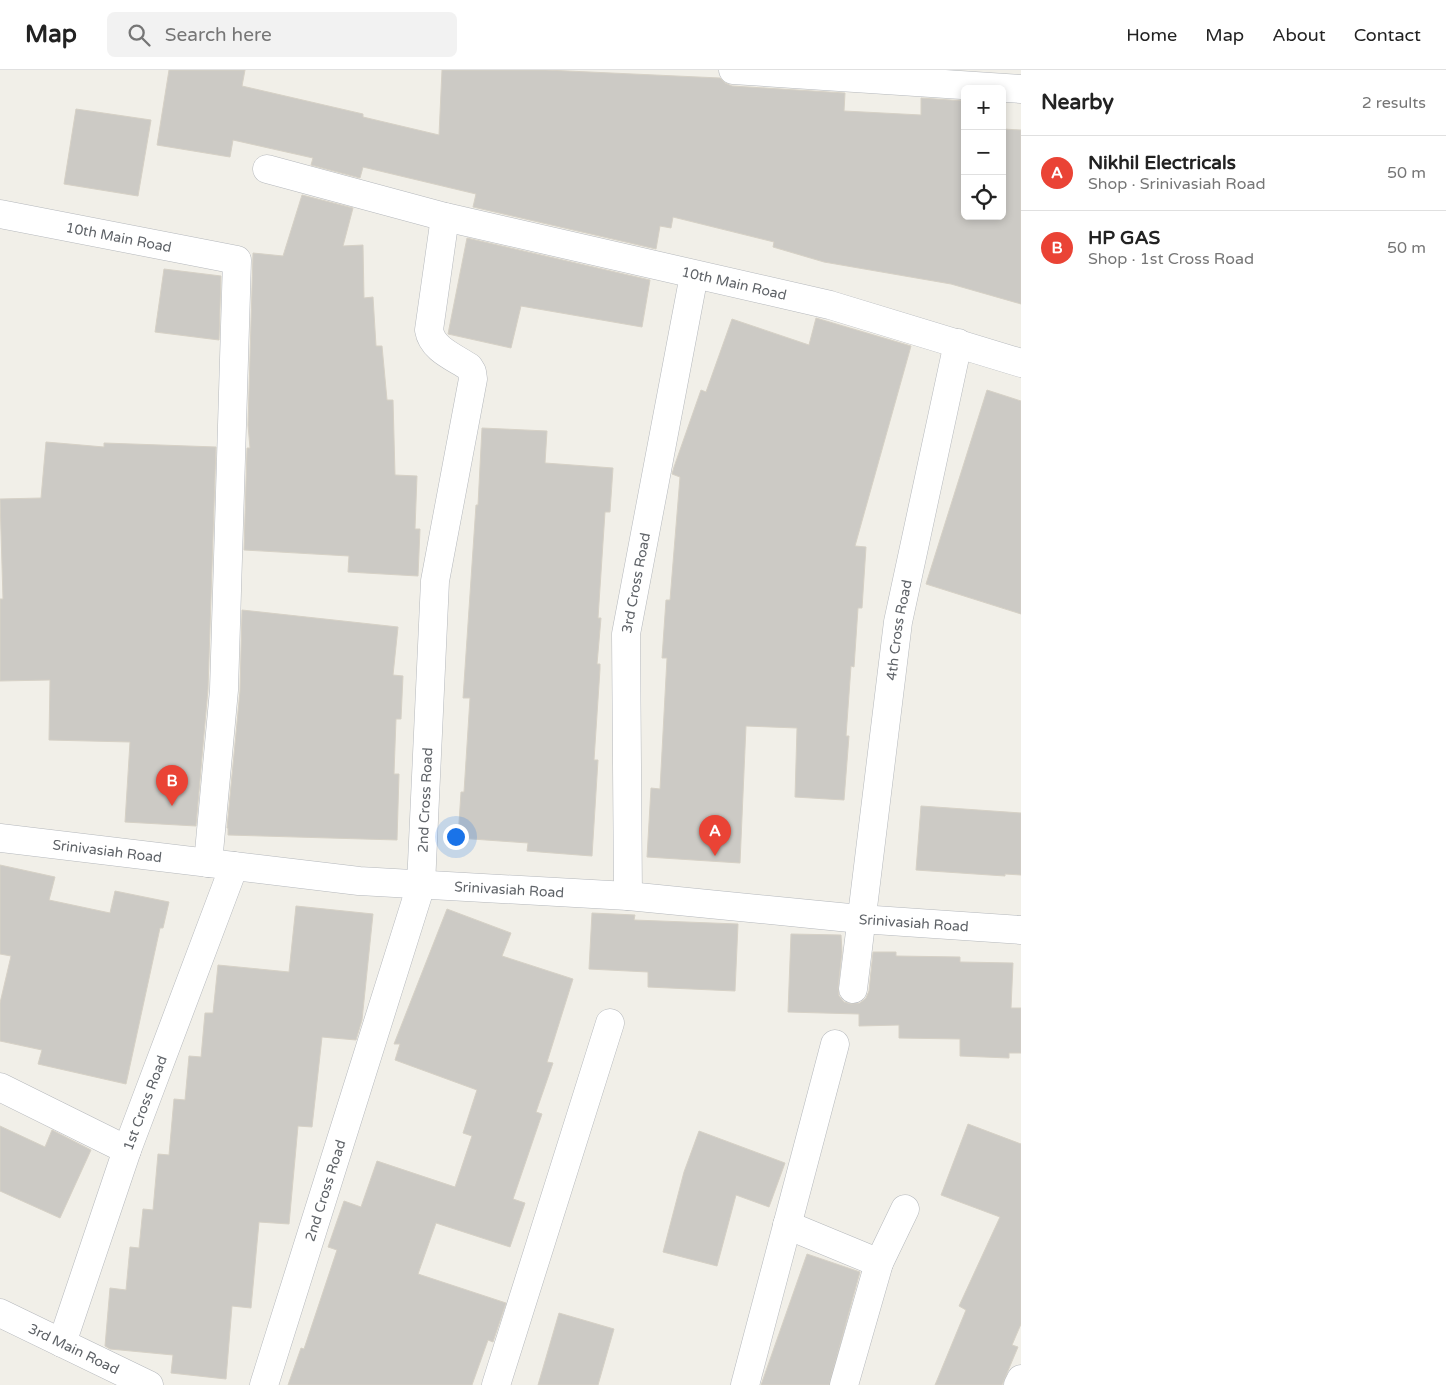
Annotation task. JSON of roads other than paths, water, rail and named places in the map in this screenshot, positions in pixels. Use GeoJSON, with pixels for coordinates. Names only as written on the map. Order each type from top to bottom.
{"type":"FeatureCollection","features":[{"type":"Feature","properties":{"kind":"street"},"geometry":{"type":"LineString","coordinates":[[733,70],[1021,89]]}},
{"type":"Feature","properties":{"kind":"street","name":"10th Main Road"},"geometry":{"type":"LineString","coordinates":[[267,169],[445,217],[830,305],[1021,363]]}},
{"type":"Feature","properties":{"kind":"street","name":"10th Main Road"},"geometry":{"type":"LineString","coordinates":[[0,214],[238,260]]}},
{"type":"Feature","properties":{"kind":"street","name":"2nd Cross Road"},"geometry":{"type":"LineString","coordinates":[[264,1385],[421,885],[435,581],[473,379],[469,367],[436,346],[430,338],[429,330],[445,217]]}},
{"type":"Feature","properties":{"kind":"street","name":"1st Cross Road"},"geometry":{"type":"LineString","coordinates":[[62,1343],[221,865],[224,690],[238,260]]}},
{"type":"Feature","properties":{"kind":"street","name":"3rd Cross Road"},"geometry":{"type":"LineString","coordinates":[[628,896],[626,634],[694,274]]}},
{"type":"Feature","properties":{"kind":"street","name":"4th Cross Road"},"geometry":{"type":"LineString","coordinates":[[853,989],[860,919],[898,622],[958,343]]}},
{"type":"Feature","properties":{"kind":"street","name":"Srinivasiah Road"},"geometry":{"type":"LineString","coordinates":[[0,838],[359,881],[628,896],[860,919],[1021,930]]}},
{"type":"Feature","properties":{"kind":"street"},"geometry":{"type":"LineString","coordinates":[[496,1385],[610,1023]]}},
{"type":"Feature","properties":{"kind":"street"},"geometry":{"type":"LineString","coordinates":[[745,1385],[835,1044]]}},
{"type":"Feature","properties":{"kind":"street"},"geometry":{"type":"LineString","coordinates":[[0,1087],[127,1150]]}},
{"type":"Feature","properties":{"kind":"street"},"geometry":{"type":"LineString","coordinates":[[844,1385],[879,1264],[905,1209]]}},
{"type":"Feature","properties":{"kind":"street"},"geometry":{"type":"LineString","coordinates":[[787,1225],[879,1264]]}},
{"type":"Feature","properties":{"kind":"street","name":"3rd Main Road"},"geometry":{"type":"LineString","coordinates":[[0,1312],[149,1385]]}},
{"type":"Feature","properties":{"kind":"street"},"geometry":{"type":"LineString","coordinates":[[1018,1385],[1021,1379]]}},
{"type":"Feature","properties":{"kind":"place","name":"HP GAS"},"geometry":{"type":"Point","coordinates":[172,806]}},
{"type":"Feature","properties":{"kind":"place","name":"Nikhil Electricals"},"geometry":{"type":"Point","coordinates":[715,856]}}]}
